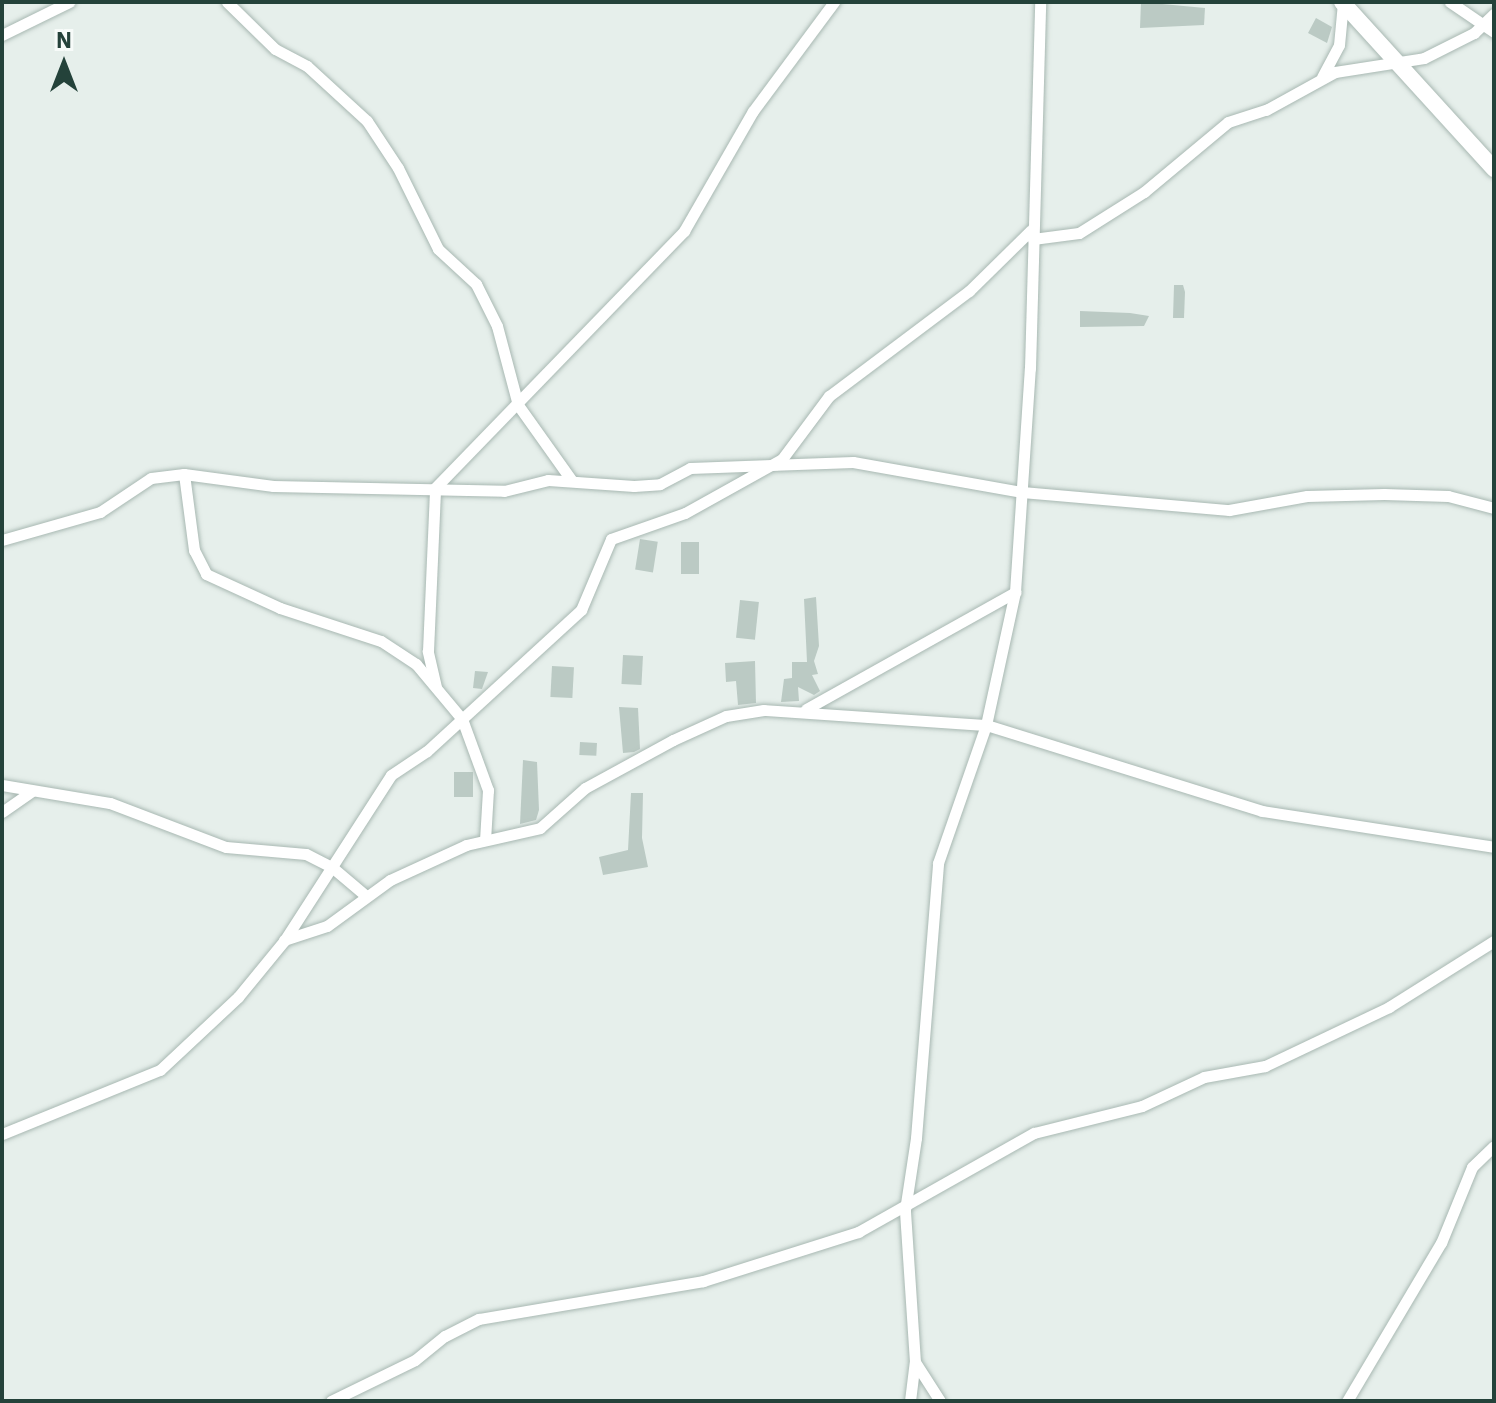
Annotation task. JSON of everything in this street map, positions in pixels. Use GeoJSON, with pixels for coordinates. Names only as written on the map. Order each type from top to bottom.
{"type":"FeatureCollection","features":[{"type":"Feature","properties":{"kind":"street"},"geometry":{"type":"LineString","coordinates":[[2,35],[69,2]]}},
{"type":"Feature","properties":{"kind":"street"},"geometry":{"type":"LineString","coordinates":[[227,2],[275,49],[307,66],[367,121],[398,168],[438,249],[476,284],[497,326],[518,405],[572,481]]}},
{"type":"Feature","properties":{"kind":"street"},"geometry":{"type":"LineString","coordinates":[[436,687],[428,651],[435,488],[459,457],[518,405],[558,356],[592,330],[684,231],[753,111],[834,2]]}},
{"type":"Feature","properties":{"kind":"street"},"geometry":{"type":"LineString","coordinates":[[910,1401],[915,1362],[905,1210],[917,1122],[938,863],[986,725],[1015,592],[1022,492],[1040,2]]}},
{"type":"Feature","properties":{"kind":"street"},"geometry":{"type":"LineString","coordinates":[[1450,2],[1494,32]]}},
{"type":"Feature","properties":{"kind":"street"},"geometry":{"type":"LineString","coordinates":[[1320,81],[1339,45],[1343,3]]}},
{"type":"Feature","properties":{"kind":"street"},"geometry":{"type":"LineString","coordinates":[[1343,3],[1396,66],[1494,169]]}},
{"type":"Feature","properties":{"kind":"street"},"geometry":{"type":"LineString","coordinates":[[2,1134],[160,1070],[228,1007],[284,941],[391,775],[462,719],[581,610],[611,539],[685,513],[787,454],[829,396],[969,291],[1032,234],[1079,233],[1144,192],[1228,122],[1335,72],[1396,66],[1424,58],[1481,26],[1494,14]]}},
{"type":"Feature","properties":{"kind":"street"},"geometry":{"type":"LineString","coordinates":[[2,540],[100,512],[151,478],[184,474],[273,486],[504,491],[548,480],[634,486],[660,484],[690,468],[762,469],[853,462],[1022,492],[1229,510],[1307,496],[1384,494],[1448,496],[1494,508]]}},
{"type":"Feature","properties":{"kind":"street"},"geometry":{"type":"LineString","coordinates":[[184,474],[194,550],[206,574],[280,608],[381,641],[416,664],[436,687],[462,719],[488,790],[485,840]]}},
{"type":"Feature","properties":{"kind":"street"},"geometry":{"type":"LineString","coordinates":[[804,710],[1015,592]]}},
{"type":"Feature","properties":{"kind":"street"},"geometry":{"type":"LineString","coordinates":[[284,941],[327,926],[366,896],[485,840],[540,828],[585,788],[726,716],[804,710],[986,725],[1262,811],[1494,847]]}},
{"type":"Feature","properties":{"kind":"street"},"geometry":{"type":"LineString","coordinates":[[2,785],[110,803],[226,847],[294,851],[333,868],[366,896]]}},
{"type":"Feature","properties":{"kind":"street"},"geometry":{"type":"LineString","coordinates":[[2,812],[31,792]]}},
{"type":"Feature","properties":{"kind":"street"},"geometry":{"type":"LineString","coordinates":[[331,1401],[415,1360],[445,1336],[479,1319],[745,1270],[905,1210],[1034,1133],[1142,1106],[1204,1077],[1265,1066],[1389,1007],[1494,941]]}},
{"type":"Feature","properties":{"kind":"street"},"geometry":{"type":"LineString","coordinates":[[1347,1401],[1441,1243],[1472,1167],[1494,1146]]}},
{"type":"Feature","properties":{"kind":"street"},"geometry":{"type":"LineString","coordinates":[[915,1362],[940,1401]]}},
{"type":"Feature","properties":{"kind":"building"},"geometry":{"type":"Polygon","coordinates":[[[1141,2],[1205,8],[1204,25],[1140,28],[1141,2]]]}},
{"type":"Feature","properties":{"kind":"building"},"geometry":{"type":"Polygon","coordinates":[[[1316,18],[1332,27],[1327,43],[1308,33],[1316,18]]]}},
{"type":"Feature","properties":{"kind":"building"},"geometry":{"type":"Polygon","coordinates":[[[1174,285],[1183,285],[1184,318],[1173,318],[1174,285]]]}},
{"type":"Feature","properties":{"kind":"building"},"geometry":{"type":"Polygon","coordinates":[[[1080,311],[1149,316],[1144,326],[1080,327],[1080,311]]]}},
{"type":"Feature","properties":{"kind":"building"},"geometry":{"type":"Polygon","coordinates":[[[640,539],[658,542],[653,572],[635,570],[640,539]]]}},
{"type":"Feature","properties":{"kind":"building"},"geometry":{"type":"Polygon","coordinates":[[[681,542],[699,542],[699,574],[681,574],[681,542]]]}},
{"type":"Feature","properties":{"kind":"building"},"geometry":{"type":"Polygon","coordinates":[[[816,597],[819,646],[814,661],[818,674],[812,675],[820,691],[814,695],[798,687],[799,701],[781,702],[784,679],[792,678],[792,662],[807,662],[804,599],[816,597]]]}},
{"type":"Feature","properties":{"kind":"building"},"geometry":{"type":"Polygon","coordinates":[[[740,600],[759,602],[755,640],[736,638],[740,600]]]}},
{"type":"Feature","properties":{"kind":"building"},"geometry":{"type":"Polygon","coordinates":[[[623,655],[643,656],[641,685],[621,684],[623,655]]]}},
{"type":"Feature","properties":{"kind":"building"},"geometry":{"type":"Polygon","coordinates":[[[755,661],[756,703],[738,705],[736,681],[726,682],[725,663],[755,661]]]}},
{"type":"Feature","properties":{"kind":"building"},"geometry":{"type":"Polygon","coordinates":[[[552,666],[574,667],[572,698],[550,697],[552,666]]]}},
{"type":"Feature","properties":{"kind":"building"},"geometry":{"type":"Polygon","coordinates":[[[475,671],[488,672],[482,689],[473,688],[475,671]]]}},
{"type":"Feature","properties":{"kind":"building"},"geometry":{"type":"Polygon","coordinates":[[[619,707],[638,708],[640,749],[634,752],[623,753],[619,707]]]}},
{"type":"Feature","properties":{"kind":"building"},"geometry":{"type":"Polygon","coordinates":[[[580,742],[597,743],[596,756],[579,755],[580,742]]]}},
{"type":"Feature","properties":{"kind":"building"},"geometry":{"type":"Polygon","coordinates":[[[523,760],[537,762],[539,810],[536,820],[520,824],[523,760]]]}},
{"type":"Feature","properties":{"kind":"building"},"geometry":{"type":"Polygon","coordinates":[[[454,772],[473,772],[473,797],[454,797],[454,772]]]}},
{"type":"Feature","properties":{"kind":"building"},"geometry":{"type":"Polygon","coordinates":[[[631,793],[643,793],[642,838],[648,867],[603,875],[599,857],[628,850],[631,793]]]}}]}
